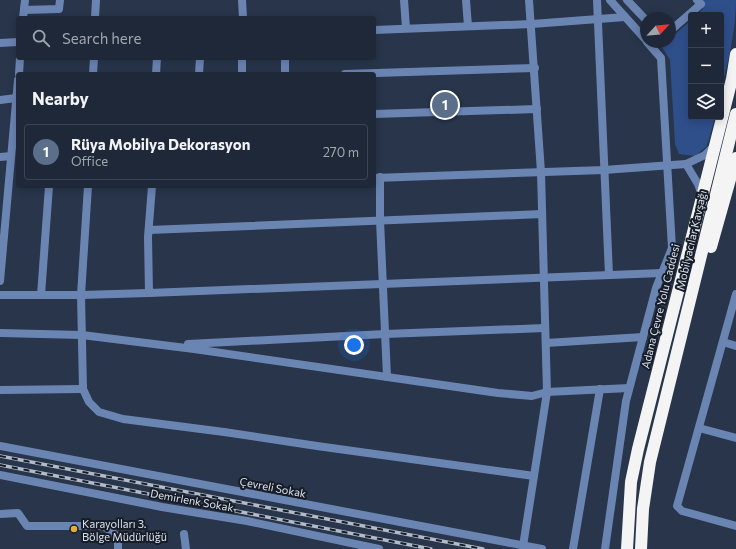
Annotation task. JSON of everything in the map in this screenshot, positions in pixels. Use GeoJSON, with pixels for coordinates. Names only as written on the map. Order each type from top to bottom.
{"type":"FeatureCollection","features":[{"type":"Feature","properties":{"kind":"highway"},"geometry":{"type":"LineString","coordinates":[[734,74],[736,54]]}},
{"type":"Feature","properties":{"kind":"highway","name":"Adana Çevre Yolu Caddesi"},"geometry":{"type":"LineString","coordinates":[[627,546],[631,482],[636,455],[734,74]]}},
{"type":"Feature","properties":{"kind":"highway","name":"Mobilyacılar Kavşağı"},"geometry":{"type":"LineString","coordinates":[[691,298],[736,114]]}},
{"type":"Feature","properties":{"kind":"highway","name":"Mobilyacılar Kavşağı"},"geometry":{"type":"LineString","coordinates":[[691,298],[707,260],[736,158]]}},
{"type":"Feature","properties":{"kind":"highway"},"geometry":{"type":"LineString","coordinates":[[641,546],[644,503],[650,462],[691,298]]}},
{"type":"Feature","properties":{"kind":"street"},"geometry":{"type":"LineString","coordinates":[[25,0],[24,14],[59,9],[60,0]]}},
{"type":"Feature","properties":{"kind":"street"},"geometry":{"type":"LineString","coordinates":[[95,16],[96,0]]}},
{"type":"Feature","properties":{"kind":"street"},"geometry":{"type":"LineString","coordinates":[[242,0],[243,16]]}},
{"type":"Feature","properties":{"kind":"street"},"geometry":{"type":"LineString","coordinates":[[404,0],[406,28]]}},
{"type":"Feature","properties":{"kind":"street"},"geometry":{"type":"LineString","coordinates":[[466,0],[468,26]]}},
{"type":"Feature","properties":{"kind":"street"},"geometry":{"type":"LineString","coordinates":[[523,546],[547,392],[541,172],[530,0]]}},
{"type":"Feature","properties":{"kind":"street"},"geometry":{"type":"LineString","coordinates":[[598,0],[609,275]]}},
{"type":"Feature","properties":{"kind":"street"},"geometry":{"type":"LineString","coordinates":[[610,0],[640,32]]}},
{"type":"Feature","properties":{"kind":"street"},"geometry":{"type":"LineString","coordinates":[[627,0],[640,14]]}},
{"type":"Feature","properties":{"kind":"street"},"geometry":{"type":"LineString","coordinates":[[676,26],[701,4],[697,0]]}},
{"type":"Feature","properties":{"kind":"street"},"geometry":{"type":"LineString","coordinates":[[376,30],[532,24],[625,17]]}},
{"type":"Feature","properties":{"kind":"street"},"geometry":{"type":"LineString","coordinates":[[0,44],[16,42]]}},
{"type":"Feature","properties":{"kind":"street"},"geometry":{"type":"LineString","coordinates":[[605,549],[626,401],[656,288],[672,248],[661,58],[654,48]]}},
{"type":"Feature","properties":{"kind":"street"},"geometry":{"type":"LineString","coordinates":[[18,72],[20,60]]}},
{"type":"Feature","properties":{"kind":"street"},"geometry":{"type":"LineString","coordinates":[[93,72],[94,60]]}},
{"type":"Feature","properties":{"kind":"street"},"geometry":{"type":"LineString","coordinates":[[156,72],[157,60]]}},
{"type":"Feature","properties":{"kind":"street"},"geometry":{"type":"LineString","coordinates":[[199,72],[200,60]]}},
{"type":"Feature","properties":{"kind":"street"},"geometry":{"type":"LineString","coordinates":[[242,60],[242,72]]}},
{"type":"Feature","properties":{"kind":"street"},"geometry":{"type":"LineString","coordinates":[[285,60],[285,72]]}},
{"type":"Feature","properties":{"kind":"street"},"geometry":{"type":"LineString","coordinates":[[376,73],[534,68]]}},
{"type":"Feature","properties":{"kind":"street"},"geometry":{"type":"LineString","coordinates":[[0,100],[16,98],[11,156],[3,218],[0,281]]}},
{"type":"Feature","properties":{"kind":"street"},"geometry":{"type":"LineString","coordinates":[[376,114],[537,109]]}},
{"type":"Feature","properties":{"kind":"street"},"geometry":{"type":"LineString","coordinates":[[387,377],[377,177],[604,170],[686,164],[705,154],[716,144]]}},
{"type":"Feature","properties":{"kind":"street"},"geometry":{"type":"LineString","coordinates":[[0,157],[11,156]]}},
{"type":"Feature","properties":{"kind":"street"},"geometry":{"type":"LineString","coordinates":[[686,164],[698,184],[702,195]]}},
{"type":"Feature","properties":{"kind":"street"},"geometry":{"type":"LineString","coordinates":[[40,295],[49,188]]}},
{"type":"Feature","properties":{"kind":"street"},"geometry":{"type":"LineString","coordinates":[[88,188],[82,295],[83,389],[89,402],[100,412],[123,419],[534,476]]}},
{"type":"Feature","properties":{"kind":"street"},"geometry":{"type":"LineString","coordinates":[[149,292],[149,230],[152,188]]}},
{"type":"Feature","properties":{"kind":"street"},"geometry":{"type":"LineString","coordinates":[[149,230],[542,214]]}},
{"type":"Feature","properties":{"kind":"street"},"geometry":{"type":"LineString","coordinates":[[0,295],[82,295],[662,273]]}},
{"type":"Feature","properties":{"kind":"street"},"geometry":{"type":"LineString","coordinates":[[736,294],[677,506],[682,511],[736,526]]}},
{"type":"Feature","properties":{"kind":"street"},"geometry":{"type":"LineString","coordinates":[[168,346],[385,334],[545,328]]}},
{"type":"Feature","properties":{"kind":"street"},"geometry":{"type":"LineString","coordinates":[[0,333],[82,334],[498,394],[532,396],[547,392],[629,388]]}},
{"type":"Feature","properties":{"kind":"street"},"geometry":{"type":"LineString","coordinates":[[546,343],[643,338]]}},
{"type":"Feature","properties":{"kind":"street"},"geometry":{"type":"LineString","coordinates":[[722,342],[736,346]]}},
{"type":"Feature","properties":{"kind":"street"},"geometry":{"type":"LineString","coordinates":[[0,390],[83,389]]}},
{"type":"Feature","properties":{"kind":"street"},"geometry":{"type":"LineString","coordinates":[[573,549],[600,389]]}},
{"type":"Feature","properties":{"kind":"street"},"geometry":{"type":"LineString","coordinates":[[699,428],[736,438]]}},
{"type":"Feature","properties":{"kind":"street","name":"Çevreli Sokak"},"geometry":{"type":"LineString","coordinates":[[0,446],[542,549]]}},
{"type":"Feature","properties":{"kind":"street","name":"Demirlenk Sokak"},"geometry":{"type":"LineString","coordinates":[[0,474],[162,507],[247,521],[379,549]]}},
{"type":"Feature","properties":{"kind":"street"},"geometry":{"type":"LineString","coordinates":[[0,514],[18,513],[27,526],[104,526],[118,536],[118,549]]}},
{"type":"Feature","properties":{"kind":"street"},"geometry":{"type":"LineString","coordinates":[[184,534],[186,549]]}},
{"type":"Feature","properties":{"kind":"shaded area"},"geometry":{"type":"Polygon","coordinates":[[[703,0],[736,0],[733,35],[724,78],[724,12],[700,12],[703,9],[703,0]]]}},
{"type":"Feature","properties":{"kind":"shaded area"},"geometry":{"type":"Polygon","coordinates":[[[688,23],[688,120],[714,120],[706,147],[695,156],[679,154],[675,144],[670,60],[663,48],[676,48],[676,34],[688,23]]]}},
{"type":"Feature","properties":{"kind":"railway"},"geometry":{"type":"LineString","coordinates":[[0,456],[483,549]]}},
{"type":"Feature","properties":{"kind":"railway"},"geometry":{"type":"LineString","coordinates":[[0,465],[431,549]]}},
{"type":"Feature","properties":{"kind":"place","name":"Rüya Mobilya Dekorasyon"},"geometry":{"type":"Point","coordinates":[445,105]}},
{"type":"Feature","properties":{"kind":"place","name":"Karayolları 3. Bölge Müdürlüğü"},"geometry":{"type":"Point","coordinates":[74,529]}}]}
